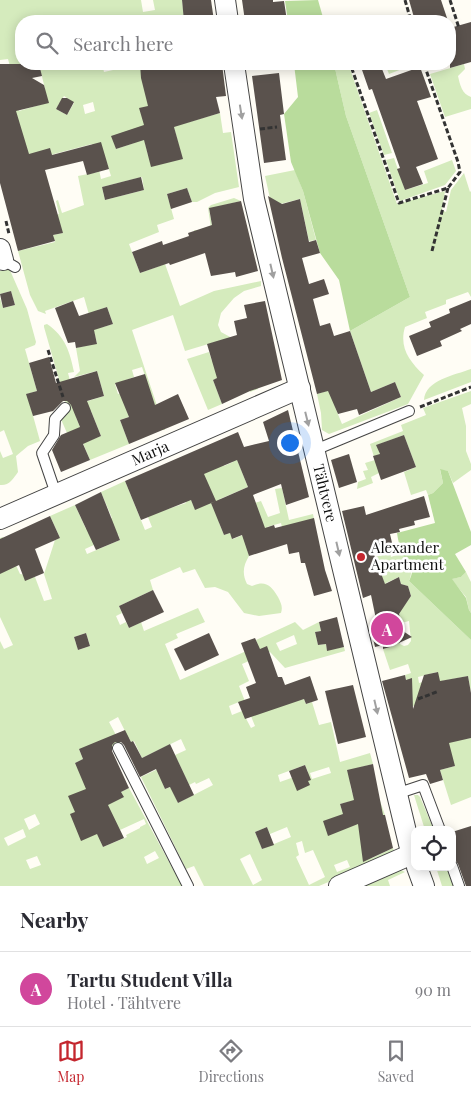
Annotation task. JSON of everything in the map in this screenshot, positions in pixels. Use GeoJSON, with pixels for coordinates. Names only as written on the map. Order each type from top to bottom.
{"type":"FeatureCollection","features":[{"type":"Feature","properties":{"kind":"street"},"geometry":{"type":"LineString","coordinates":[[225,0],[227,15]]}},
{"type":"Feature","properties":{"kind":"street","name":"Tähtvere"},"geometry":{"type":"LineString","coordinates":[[235,70],[254,199],[396,794],[411,847]]}},
{"type":"Feature","properties":{"kind":"street","name":"Marja"},"geometry":{"type":"LineString","coordinates":[[0,518],[300,388]]}},
{"type":"Feature","properties":{"kind":"street"},"geometry":{"type":"LineString","coordinates":[[339,886],[411,862]]}},
{"type":"Feature","properties":{"kind":"street","name":"Tähtvere"},"geometry":{"type":"LineString","coordinates":[[419,871],[424,886]]}},
{"type":"Feature","properties":{"kind":"lane"},"geometry":{"type":"LineString","coordinates":[[56,494],[42,453],[54,435],[55,419],[64,403]]}},
{"type":"Feature","properties":{"kind":"lane"},"geometry":{"type":"LineString","coordinates":[[315,450],[409,411]]}},
{"type":"Feature","properties":{"kind":"lane"},"geometry":{"type":"LineString","coordinates":[[118,748],[188,886]]}},
{"type":"Feature","properties":{"kind":"lane"},"geometry":{"type":"LineString","coordinates":[[396,794],[423,785],[438,826]]}},
{"type":"Feature","properties":{"kind":"lane"},"geometry":{"type":"LineString","coordinates":[[454,871],[459,886]]}},
{"type":"Feature","properties":{"kind":"path"},"geometry":{"type":"LineString","coordinates":[[405,0],[409,15]]}},
{"type":"Feature","properties":{"kind":"path"},"geometry":{"type":"LineString","coordinates":[[450,0],[455,15]]}},
{"type":"Feature","properties":{"kind":"path"},"geometry":{"type":"LineString","coordinates":[[456,19],[459,28]]}},
{"type":"Feature","properties":{"kind":"path"},"geometry":{"type":"LineString","coordinates":[[352,70],[399,203],[448,188]]}},
{"type":"Feature","properties":{"kind":"path"},"geometry":{"type":"LineString","coordinates":[[426,70],[460,172],[448,188],[432,251]]}},
{"type":"Feature","properties":{"kind":"path"},"geometry":{"type":"LineString","coordinates":[[264,129],[276,127]]}},
{"type":"Feature","properties":{"kind":"path"},"geometry":{"type":"LineString","coordinates":[[48,350],[64,403]]}},
{"type":"Feature","properties":{"kind":"path"},"geometry":{"type":"LineString","coordinates":[[429,404],[471,387]]}},
{"type":"Feature","properties":{"kind":"path"},"geometry":{"type":"LineString","coordinates":[[418,699],[439,691]]}},
{"type":"Feature","properties":{"kind":"green space"},"geometry":{"type":"Polygon","coordinates":[[[0,0],[141,0],[143,12],[155,10],[153,0],[182,0],[184,15],[15,15],[15,70],[30,70],[35,92],[45,89],[40,70],[104,70],[104,72],[113,70],[196,70],[182,124],[220,113],[223,133],[231,132],[239,187],[215,193],[197,202],[192,202],[187,188],[167,194],[174,219],[157,225],[159,232],[129,244],[140,273],[165,264],[180,306],[214,291],[261,281],[261,286],[244,291],[234,298],[221,313],[218,325],[221,332],[232,338],[255,377],[258,389],[250,392],[244,375],[232,372],[213,380],[222,404],[208,410],[187,359],[209,352],[212,361],[215,342],[185,351],[173,315],[132,330],[165,430],[163,430],[142,367],[132,370],[134,377],[115,384],[118,394],[121,393],[129,417],[120,420],[129,444],[90,460],[77,429],[67,433],[60,417],[68,411],[44,325],[47,324],[53,329],[66,345],[74,372],[68,373],[74,396],[82,403],[104,396],[97,371],[74,377],[80,371],[76,348],[97,343],[84,297],[45,311],[46,314],[38,311],[30,295],[18,251],[55,242],[53,235],[63,233],[49,217],[59,214],[56,201],[58,200],[62,213],[84,205],[78,176],[98,172],[92,144],[54,154],[25,167],[0,105],[16,101],[19,111],[46,103],[16,89],[8,59],[0,60],[0,0]],[[64,96],[56,109],[67,115],[74,103],[64,96]],[[93,102],[83,105],[85,114],[95,111],[93,102]],[[173,123],[152,141],[145,143],[148,155],[182,159],[173,123]],[[112,137],[116,149],[134,143],[112,137]],[[107,163],[98,165],[101,179],[111,176],[107,163]],[[142,177],[102,187],[105,200],[144,190],[142,177]],[[107,307],[98,310],[103,327],[113,324],[107,307]],[[91,411],[76,417],[86,442],[101,436],[91,411]]]}},
{"type":"Feature","properties":{"kind":"green space"},"geometry":{"type":"Polygon","coordinates":[[[318,0],[322,15],[287,15],[285,1],[318,0]]]}},
{"type":"Feature","properties":{"kind":"green space"},"geometry":{"type":"Polygon","coordinates":[[[464,64],[465,69],[458,76],[463,91],[471,97],[471,109],[445,117],[430,74],[444,70],[456,70],[456,66],[464,64]]]}},
{"type":"Feature","properties":{"kind":"green space"},"geometry":{"type":"Polygon","coordinates":[[[295,70],[335,70],[346,116],[410,297],[350,331],[339,280],[320,253],[303,191],[291,162],[284,114],[298,97],[295,70]]]}},
{"type":"Feature","properties":{"kind":"green space"},"geometry":{"type":"Polygon","coordinates":[[[335,70],[350,70],[397,204],[445,191],[442,210],[446,212],[451,190],[464,173],[471,191],[471,297],[468,292],[446,300],[446,304],[425,312],[427,318],[405,327],[403,334],[404,347],[410,359],[424,375],[408,404],[329,434],[322,430],[317,394],[333,389],[316,343],[341,334],[357,381],[335,407],[342,424],[401,397],[395,382],[371,392],[350,331],[410,297],[346,116],[335,70]]]}},
{"type":"Feature","properties":{"kind":"green space"},"geometry":{"type":"Polygon","coordinates":[[[387,70],[399,70],[389,74],[387,70]]]}},
{"type":"Feature","properties":{"kind":"green space"},"geometry":{"type":"Polygon","coordinates":[[[377,110],[392,153],[384,155],[369,113],[377,110]]]}},
{"type":"Feature","properties":{"kind":"green space"},"geometry":{"type":"Polygon","coordinates":[[[394,158],[405,190],[428,183],[424,171],[452,160],[456,171],[445,185],[400,201],[386,160],[394,158]]]}},
{"type":"Feature","properties":{"kind":"green space"},"geometry":{"type":"Polygon","coordinates":[[[295,170],[303,191],[316,240],[309,241],[300,199],[280,204],[276,201],[271,203],[265,176],[295,170]]]}},
{"type":"Feature","properties":{"kind":"green space"},"geometry":{"type":"Polygon","coordinates":[[[234,198],[241,201],[209,209],[214,236],[198,241],[194,230],[202,231],[211,228],[208,208],[211,205],[234,198]]]}},
{"type":"Feature","properties":{"kind":"green space"},"geometry":{"type":"Polygon","coordinates":[[[9,268],[27,309],[36,342],[35,345],[25,349],[37,391],[27,394],[40,441],[28,446],[16,456],[18,472],[8,483],[0,485],[0,451],[3,458],[13,454],[4,430],[0,432],[0,298],[3,308],[15,305],[11,291],[0,294],[0,271],[9,268]]]}},
{"type":"Feature","properties":{"kind":"green space"},"geometry":{"type":"Polygon","coordinates":[[[471,369],[471,382],[424,400],[426,393],[435,383],[471,369]]]}},
{"type":"Feature","properties":{"kind":"green space"},"geometry":{"type":"Polygon","coordinates":[[[471,391],[471,404],[462,408],[466,426],[466,451],[471,464],[471,470],[453,483],[448,471],[440,470],[443,483],[433,493],[428,495],[426,490],[411,495],[404,472],[416,467],[404,435],[377,445],[385,470],[371,477],[373,483],[357,489],[358,482],[366,479],[363,471],[368,470],[365,463],[375,460],[370,444],[403,431],[401,425],[426,415],[423,408],[471,391]]]}},
{"type":"Feature","properties":{"kind":"green space"},"geometry":{"type":"Polygon","coordinates":[[[234,452],[248,487],[220,499],[235,509],[261,501],[268,517],[280,513],[275,489],[282,488],[289,520],[313,514],[315,524],[247,549],[249,556],[244,567],[244,577],[247,584],[252,586],[264,584],[270,587],[280,601],[281,613],[259,616],[244,613],[228,592],[215,587],[205,588],[195,569],[183,573],[180,567],[150,580],[153,590],[119,606],[122,613],[116,616],[120,625],[126,622],[129,628],[141,622],[144,631],[198,608],[205,622],[176,634],[178,638],[165,644],[180,680],[258,646],[256,640],[295,622],[303,630],[319,622],[321,631],[315,632],[318,645],[326,644],[327,650],[344,647],[345,651],[285,668],[270,652],[242,664],[249,681],[239,686],[248,709],[304,699],[306,704],[312,702],[319,725],[331,722],[340,762],[370,753],[373,764],[354,769],[350,784],[358,806],[380,801],[385,815],[364,821],[372,858],[393,848],[395,854],[319,886],[204,886],[194,866],[186,869],[141,777],[162,767],[161,779],[165,789],[171,787],[178,803],[213,785],[209,778],[189,785],[175,755],[186,750],[181,739],[142,758],[134,741],[131,742],[129,738],[103,751],[79,749],[83,759],[75,763],[84,776],[102,788],[123,796],[121,792],[129,788],[182,886],[0,886],[0,641],[4,649],[13,645],[0,617],[0,538],[3,537],[20,574],[35,577],[44,601],[52,599],[44,574],[55,540],[60,538],[50,516],[75,505],[86,529],[112,518],[101,492],[125,481],[145,530],[152,527],[132,478],[185,485],[195,509],[194,468],[220,457],[224,466],[233,462],[234,452]],[[181,491],[161,499],[165,510],[186,503],[181,491]],[[219,523],[224,535],[230,533],[233,539],[258,529],[219,523]],[[281,523],[267,527],[269,535],[283,531],[281,523]],[[118,534],[85,549],[87,554],[120,540],[118,534]],[[86,633],[74,637],[78,650],[90,646],[86,633]],[[294,635],[276,643],[280,651],[297,644],[294,635]],[[239,702],[229,706],[232,715],[242,711],[251,728],[255,726],[248,709],[239,702]],[[118,717],[109,722],[116,735],[125,731],[118,717]],[[305,765],[278,775],[280,782],[308,772],[305,765]],[[329,767],[310,773],[312,779],[331,773],[329,767]],[[352,801],[340,804],[342,811],[354,808],[352,801]],[[35,814],[24,819],[29,830],[40,824],[35,814]],[[144,819],[120,830],[116,823],[100,840],[103,847],[127,837],[126,835],[146,824],[144,819]],[[267,827],[255,832],[262,849],[291,837],[287,827],[270,834],[267,827]],[[23,829],[4,838],[8,846],[26,837],[23,829]],[[302,841],[296,843],[299,855],[296,857],[309,885],[325,877],[313,850],[305,853],[302,841]],[[155,851],[144,857],[147,864],[159,858],[155,851]],[[250,854],[240,859],[253,885],[262,880],[250,854]],[[37,856],[26,860],[30,869],[41,865],[37,856]],[[347,860],[334,865],[337,872],[350,867],[347,860]]]}},
{"type":"Feature","properties":{"kind":"green space"},"geometry":{"type":"Polygon","coordinates":[[[440,469],[448,471],[471,532],[471,545],[455,554],[466,572],[461,577],[452,579],[466,598],[471,613],[471,640],[409,581],[412,568],[399,545],[397,533],[435,523],[428,495],[433,493],[443,483],[440,469]]]}},
{"type":"Feature","properties":{"kind":"green space"},"geometry":{"type":"Polygon","coordinates":[[[390,553],[391,557],[402,553],[409,563],[411,570],[409,581],[471,640],[471,693],[468,676],[442,681],[463,729],[465,739],[471,738],[471,797],[451,805],[440,770],[455,766],[417,705],[391,712],[411,698],[405,675],[411,673],[408,664],[390,670],[383,649],[400,641],[400,644],[404,646],[408,645],[411,641],[409,621],[401,623],[386,619],[404,606],[411,596],[408,586],[401,584],[399,577],[386,583],[387,589],[375,557],[390,553]],[[437,672],[418,677],[419,683],[439,678],[437,672]]]}},
{"type":"Feature","properties":{"kind":"green space"},"geometry":{"type":"Polygon","coordinates":[[[466,572],[471,582],[471,613],[466,597],[451,579],[461,577],[466,572]]]}},
{"type":"Feature","properties":{"kind":"green space"},"geometry":{"type":"Polygon","coordinates":[[[414,795],[420,797],[432,826],[424,826],[414,795]]]}},
{"type":"Feature","properties":{"kind":"green space"},"geometry":{"type":"Polygon","coordinates":[[[399,869],[405,872],[388,880],[390,886],[357,886],[399,869]]]}},
{"type":"Feature","properties":{"kind":"green space"},"geometry":{"type":"Polygon","coordinates":[[[437,871],[449,871],[454,886],[442,886],[437,871]]]}},
{"type":"Feature","properties":{"kind":"building"},"geometry":{"type":"Polygon","coordinates":[[[182,0],[211,0],[213,15],[183,15],[182,0]]]}},
{"type":"Feature","properties":{"kind":"building"},"geometry":{"type":"Polygon","coordinates":[[[242,0],[284,1],[286,15],[244,15],[242,0]]]}},
{"type":"Feature","properties":{"kind":"building"},"geometry":{"type":"Polygon","coordinates":[[[409,0],[441,0],[446,15],[413,15],[409,0]]]}},
{"type":"Feature","properties":{"kind":"building"},"geometry":{"type":"Polygon","coordinates":[[[471,22],[471,62],[456,66],[456,26],[471,22]]]}},
{"type":"Feature","properties":{"kind":"building"},"geometry":{"type":"Polygon","coordinates":[[[0,64],[15,64],[15,70],[40,70],[42,76],[32,78],[44,85],[49,103],[16,111],[29,154],[50,148],[52,155],[101,142],[109,169],[87,175],[83,161],[45,170],[63,233],[53,235],[55,241],[18,251],[0,183],[0,64]]]}},
{"type":"Feature","properties":{"kind":"building"},"geometry":{"type":"Polygon","coordinates":[[[140,70],[223,70],[226,96],[216,97],[220,113],[174,127],[183,159],[151,167],[144,140],[116,149],[111,136],[144,125],[139,108],[148,106],[140,70]]]}},
{"type":"Feature","properties":{"kind":"building"},"geometry":{"type":"Polygon","coordinates":[[[362,70],[382,70],[386,79],[412,70],[421,70],[431,97],[417,101],[438,159],[416,167],[423,184],[405,190],[397,169],[400,168],[372,89],[369,90],[362,70]]]}},
{"type":"Feature","properties":{"kind":"building"},"geometry":{"type":"Polygon","coordinates":[[[279,73],[284,114],[280,115],[286,160],[264,163],[252,76],[279,73]]]}},
{"type":"Feature","properties":{"kind":"building"},"geometry":{"type":"Polygon","coordinates":[[[62,98],[67,98],[74,102],[67,115],[56,109],[62,98]]]}},
{"type":"Feature","properties":{"kind":"building"},"geometry":{"type":"Polygon","coordinates":[[[141,177],[144,190],[105,200],[102,187],[141,177]]]}},
{"type":"Feature","properties":{"kind":"building"},"geometry":{"type":"Polygon","coordinates":[[[187,188],[192,202],[171,209],[167,194],[187,188]]]}},
{"type":"Feature","properties":{"kind":"building"},"geometry":{"type":"Polygon","coordinates":[[[268,196],[282,204],[300,199],[309,242],[316,240],[320,253],[302,258],[309,284],[324,279],[329,294],[313,299],[320,326],[330,323],[334,336],[350,331],[371,392],[395,382],[401,397],[359,415],[357,409],[338,414],[328,391],[317,394],[268,196]]]}},
{"type":"Feature","properties":{"kind":"building"},"geometry":{"type":"Polygon","coordinates":[[[241,201],[258,271],[236,277],[235,272],[211,276],[205,253],[140,273],[132,252],[162,241],[163,245],[189,236],[188,233],[212,225],[209,208],[241,201]]]}},
{"type":"Feature","properties":{"kind":"building"},"geometry":{"type":"Polygon","coordinates":[[[11,291],[15,305],[3,308],[0,294],[11,291]]]}},
{"type":"Feature","properties":{"kind":"building"},"geometry":{"type":"Polygon","coordinates":[[[471,300],[471,324],[460,329],[462,331],[440,341],[442,346],[417,356],[409,336],[431,327],[429,322],[450,313],[449,309],[471,300]]]}},
{"type":"Feature","properties":{"kind":"building"},"geometry":{"type":"Polygon","coordinates":[[[73,301],[79,316],[107,307],[113,324],[94,330],[97,344],[76,348],[75,342],[68,343],[55,308],[73,301]]]}},
{"type":"Feature","properties":{"kind":"building"},"geometry":{"type":"Polygon","coordinates":[[[265,301],[282,380],[250,391],[222,404],[213,380],[217,378],[207,344],[237,335],[234,321],[247,318],[244,305],[265,301]]]}},
{"type":"Feature","properties":{"kind":"building"},"geometry":{"type":"Polygon","coordinates":[[[49,357],[56,383],[97,371],[104,396],[87,401],[101,436],[83,444],[90,460],[61,472],[52,450],[61,435],[80,427],[71,405],[67,401],[63,401],[53,411],[33,416],[26,394],[37,391],[29,363],[49,357]]]}},
{"type":"Feature","properties":{"kind":"building"},"geometry":{"type":"Polygon","coordinates":[[[145,374],[155,405],[178,394],[189,419],[129,444],[120,420],[129,417],[115,383],[145,374]]]}},
{"type":"Feature","properties":{"kind":"building"},"geometry":{"type":"Polygon","coordinates":[[[288,410],[309,497],[286,505],[281,484],[253,495],[265,528],[274,525],[275,528],[314,518],[325,570],[332,591],[314,596],[305,563],[301,563],[299,552],[289,554],[287,544],[249,556],[242,535],[232,539],[230,533],[224,535],[211,503],[195,510],[191,500],[141,520],[125,481],[238,432],[244,447],[269,441],[263,422],[288,410]],[[237,460],[204,474],[216,501],[248,487],[237,460]]]}},
{"type":"Feature","properties":{"kind":"building"},"geometry":{"type":"Polygon","coordinates":[[[404,435],[416,467],[381,480],[373,456],[380,454],[376,445],[404,435]]]}},
{"type":"Feature","properties":{"kind":"building"},"geometry":{"type":"Polygon","coordinates":[[[349,454],[357,482],[339,488],[331,460],[349,454]]]}},
{"type":"Feature","properties":{"kind":"building"},"geometry":{"type":"Polygon","coordinates":[[[101,492],[120,540],[96,550],[75,505],[101,492]]]}},
{"type":"Feature","properties":{"kind":"building"},"geometry":{"type":"Polygon","coordinates":[[[424,496],[430,517],[414,521],[415,525],[399,529],[400,532],[390,534],[393,547],[373,552],[385,584],[399,577],[401,584],[408,586],[411,596],[399,614],[403,631],[412,637],[383,649],[383,645],[375,647],[370,625],[377,624],[371,595],[363,598],[342,511],[364,506],[366,515],[424,496]]]}},
{"type":"Feature","properties":{"kind":"building"},"geometry":{"type":"Polygon","coordinates":[[[50,516],[60,538],[35,549],[44,573],[25,581],[19,565],[0,574],[0,539],[50,516]]]}},
{"type":"Feature","properties":{"kind":"building"},"geometry":{"type":"Polygon","coordinates":[[[153,590],[164,612],[129,628],[119,606],[153,590]]]}},
{"type":"Feature","properties":{"kind":"building"},"geometry":{"type":"Polygon","coordinates":[[[337,617],[344,647],[327,651],[326,644],[318,645],[315,632],[321,631],[319,622],[337,617]]]}},
{"type":"Feature","properties":{"kind":"building"},"geometry":{"type":"Polygon","coordinates":[[[86,633],[90,646],[78,650],[74,637],[86,633]]]}},
{"type":"Feature","properties":{"kind":"building"},"geometry":{"type":"Polygon","coordinates":[[[209,633],[219,655],[185,671],[174,649],[209,633]]]}},
{"type":"Feature","properties":{"kind":"building"},"geometry":{"type":"Polygon","coordinates":[[[255,638],[260,649],[267,646],[278,677],[282,677],[285,685],[310,676],[318,700],[306,704],[304,699],[245,719],[238,702],[250,698],[246,687],[256,683],[241,643],[255,638]]]}},
{"type":"Feature","properties":{"kind":"building"},"geometry":{"type":"Polygon","coordinates":[[[438,672],[440,681],[468,676],[471,693],[471,738],[449,743],[455,766],[440,770],[443,780],[430,784],[426,774],[409,778],[382,681],[405,675],[406,680],[412,678],[413,709],[424,675],[438,672]]]}},
{"type":"Feature","properties":{"kind":"building"},"geometry":{"type":"Polygon","coordinates":[[[353,685],[366,737],[338,744],[325,691],[353,685]]]}},
{"type":"Feature","properties":{"kind":"building"},"geometry":{"type":"Polygon","coordinates":[[[125,730],[142,758],[170,744],[194,795],[178,803],[170,787],[165,789],[156,769],[140,777],[124,745],[121,742],[115,742],[112,745],[112,751],[129,788],[121,792],[124,797],[108,805],[124,838],[103,847],[97,834],[81,841],[70,814],[75,812],[68,796],[86,789],[75,763],[83,759],[79,749],[125,730]]]}},
{"type":"Feature","properties":{"kind":"building"},"geometry":{"type":"Polygon","coordinates":[[[373,764],[383,815],[385,815],[393,848],[363,862],[358,824],[328,836],[323,821],[343,814],[340,804],[354,800],[347,770],[373,764]]]}},
{"type":"Feature","properties":{"kind":"building"},"geometry":{"type":"Polygon","coordinates":[[[305,765],[311,780],[308,781],[310,785],[297,791],[289,771],[305,765]]]}},
{"type":"Feature","properties":{"kind":"building"},"geometry":{"type":"Polygon","coordinates":[[[471,826],[471,886],[466,886],[456,861],[456,831],[471,826]]]}},
{"type":"Feature","properties":{"kind":"building"},"geometry":{"type":"Polygon","coordinates":[[[267,827],[274,845],[262,849],[255,832],[267,827]]]}},
{"type":"Feature","properties":{"kind":"place","name":"Alexander Apartment"},"geometry":{"type":"Point","coordinates":[361,557]}},
{"type":"Feature","properties":{"kind":"place","name":"Tartu Student Villa"},"geometry":{"type":"Point","coordinates":[387,629]}}]}
